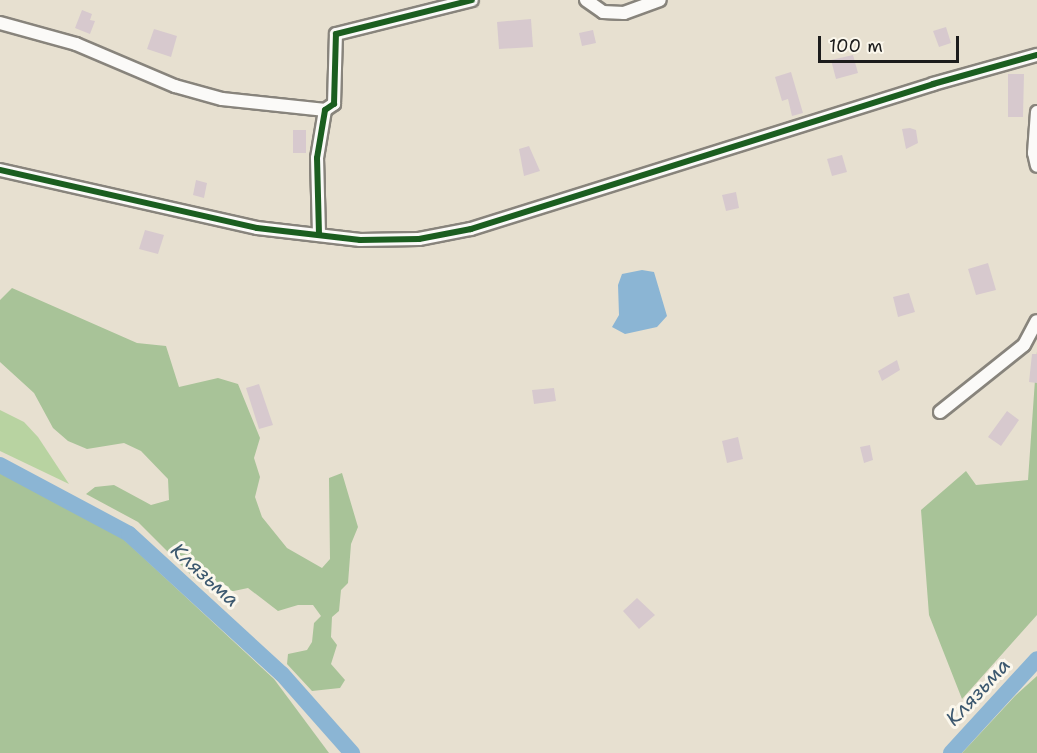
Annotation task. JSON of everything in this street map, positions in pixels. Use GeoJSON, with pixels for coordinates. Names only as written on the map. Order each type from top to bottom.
{"type":"FeatureCollection","features":[{"type":"Feature","properties":{"kind":"street"},"geometry":{"type":"LineString","coordinates":[[319,234],[317,158],[326,110],[334,104],[336,34],[472,0]]}},
{"type":"Feature","properties":{"kind":"street"},"geometry":{"type":"LineString","coordinates":[[586,0],[603,12],[624,13],[660,0]]}},
{"type":"Feature","properties":{"kind":"street"},"geometry":{"type":"LineString","coordinates":[[0,23],[76,44],[175,86],[222,99],[326,110]]}},
{"type":"Feature","properties":{"kind":"street"},"geometry":{"type":"LineString","coordinates":[[0,170],[192,216],[360,240],[419,239],[471,229],[933,84],[1037,55]]}},
{"type":"Feature","properties":{"kind":"street"},"geometry":{"type":"LineString","coordinates":[[1037,112],[1034,153],[1037,166]]}},
{"type":"Feature","properties":{"kind":"street"},"geometry":{"type":"LineString","coordinates":[[940,412],[1024,345],[1037,321]]}},
{"type":"Feature","properties":{"kind":"green space"},"geometry":{"type":"Polygon","coordinates":[[[12,288],[137,343],[166,346],[179,387],[218,378],[238,384],[260,438],[254,458],[260,477],[255,497],[262,517],[287,548],[322,568],[330,559],[329,478],[342,473],[358,527],[351,544],[348,583],[341,590],[339,611],[332,617],[331,637],[337,645],[331,664],[345,680],[340,688],[312,691],[287,664],[288,654],[307,650],[312,642],[314,623],[321,616],[313,605],[298,605],[278,611],[248,588],[229,592],[211,589],[194,578],[138,522],[86,494],[95,487],[114,485],[151,505],[169,500],[168,479],[141,451],[124,443],[87,449],[68,441],[53,428],[34,393],[0,362],[0,300],[12,288]]]}},
{"type":"Feature","properties":{"kind":"green space"},"geometry":{"type":"Polygon","coordinates":[[[1037,351],[1037,615],[962,699],[929,615],[921,510],[966,471],[976,485],[1028,480],[1037,351]]]}},
{"type":"Feature","properties":{"kind":"green space"},"geometry":{"type":"Polygon","coordinates":[[[0,410],[24,422],[38,437],[69,484],[0,451],[0,410]]]}},
{"type":"Feature","properties":{"kind":"green space"},"geometry":{"type":"Polygon","coordinates":[[[0,471],[119,535],[274,679],[329,753],[0,753],[0,471]]]}},
{"type":"Feature","properties":{"kind":"green space"},"geometry":{"type":"Polygon","coordinates":[[[1037,676],[1037,753],[962,753],[1015,696],[1037,676]]]}},
{"type":"Feature","properties":{"kind":"water"},"geometry":{"type":"Polygon","coordinates":[[[642,270],[654,272],[667,316],[657,327],[625,334],[612,327],[619,315],[618,285],[622,274],[642,270]]]}},
{"type":"Feature","properties":{"kind":"building"},"geometry":{"type":"Polygon","coordinates":[[[82,10],[92,14],[90,20],[95,21],[90,34],[75,28],[82,10]]]}},
{"type":"Feature","properties":{"kind":"building"},"geometry":{"type":"Polygon","coordinates":[[[531,19],[533,47],[499,49],[497,22],[531,19]]]}},
{"type":"Feature","properties":{"kind":"building"},"geometry":{"type":"Polygon","coordinates":[[[946,27],[951,43],[939,47],[933,31],[946,27]]]}},
{"type":"Feature","properties":{"kind":"building"},"geometry":{"type":"Polygon","coordinates":[[[154,29],[177,36],[171,57],[147,49],[154,29]]]}},
{"type":"Feature","properties":{"kind":"building"},"geometry":{"type":"Polygon","coordinates":[[[593,30],[596,43],[582,46],[579,33],[593,30]]]}},
{"type":"Feature","properties":{"kind":"building"},"geometry":{"type":"Polygon","coordinates":[[[853,55],[858,73],[836,79],[831,60],[853,55]]]}},
{"type":"Feature","properties":{"kind":"building"},"geometry":{"type":"Polygon","coordinates":[[[791,72],[803,113],[792,116],[788,99],[782,101],[775,77],[791,72]]]}},
{"type":"Feature","properties":{"kind":"building"},"geometry":{"type":"Polygon","coordinates":[[[1008,74],[1024,74],[1023,117],[1008,117],[1008,74]]]}},
{"type":"Feature","properties":{"kind":"building"},"geometry":{"type":"Polygon","coordinates":[[[902,129],[916,130],[918,143],[906,149],[902,129]]]}},
{"type":"Feature","properties":{"kind":"building"},"geometry":{"type":"Polygon","coordinates":[[[293,130],[306,130],[306,153],[293,153],[293,130]]]}},
{"type":"Feature","properties":{"kind":"building"},"geometry":{"type":"Polygon","coordinates":[[[529,146],[540,171],[524,176],[519,149],[529,146]]]}},
{"type":"Feature","properties":{"kind":"building"},"geometry":{"type":"Polygon","coordinates":[[[842,155],[847,172],[832,176],[827,159],[842,155]]]}},
{"type":"Feature","properties":{"kind":"building"},"geometry":{"type":"Polygon","coordinates":[[[196,180],[207,183],[204,198],[193,195],[196,180]]]}},
{"type":"Feature","properties":{"kind":"building"},"geometry":{"type":"Polygon","coordinates":[[[736,192],[739,208],[726,211],[722,195],[736,192]]]}},
{"type":"Feature","properties":{"kind":"building"},"geometry":{"type":"Polygon","coordinates":[[[145,230],[164,235],[158,254],[139,249],[145,230]]]}},
{"type":"Feature","properties":{"kind":"building"},"geometry":{"type":"Polygon","coordinates":[[[988,263],[996,290],[976,295],[968,269],[988,263]]]}},
{"type":"Feature","properties":{"kind":"building"},"geometry":{"type":"Polygon","coordinates":[[[909,293],[915,312],[898,317],[893,297],[909,293]]]}},
{"type":"Feature","properties":{"kind":"building"},"geometry":{"type":"Polygon","coordinates":[[[1032,354],[1037,354],[1037,383],[1029,382],[1032,354]]]}},
{"type":"Feature","properties":{"kind":"building"},"geometry":{"type":"Polygon","coordinates":[[[897,360],[900,370],[882,381],[878,371],[897,360]]]}},
{"type":"Feature","properties":{"kind":"building"},"geometry":{"type":"Polygon","coordinates":[[[259,384],[273,425],[259,429],[246,388],[259,384]]]}},
{"type":"Feature","properties":{"kind":"building"},"geometry":{"type":"Polygon","coordinates":[[[554,388],[556,401],[534,404],[532,390],[554,388]]]}},
{"type":"Feature","properties":{"kind":"building"},"geometry":{"type":"Polygon","coordinates":[[[1007,411],[1019,420],[1001,446],[988,437],[1007,411]]]}},
{"type":"Feature","properties":{"kind":"building"},"geometry":{"type":"Polygon","coordinates":[[[738,437],[743,459],[727,463],[722,441],[738,437]]]}},
{"type":"Feature","properties":{"kind":"building"},"geometry":{"type":"Polygon","coordinates":[[[870,445],[873,460],[864,463],[860,447],[870,445]]]}},
{"type":"Feature","properties":{"kind":"building"},"geometry":{"type":"Polygon","coordinates":[[[637,598],[655,615],[639,629],[623,611],[637,598]]]}},
{"type":"Feature","properties":{"kind":"waterway","name":"Клязьма"},"geometry":{"type":"LineString","coordinates":[[0,465],[129,534],[282,674],[352,753]]}},
{"type":"Feature","properties":{"kind":"waterway","name":"Клязьма"},"geometry":{"type":"LineString","coordinates":[[951,753],[1037,659]]}},
{"type":"Feature","properties":{"kind":"cycle path"},"geometry":{"type":"LineString","coordinates":[[319,234],[317,158],[325,110],[334,104],[336,34],[472,0]]}},
{"type":"Feature","properties":{"kind":"cycle path"},"geometry":{"type":"LineString","coordinates":[[0,170],[257,228],[360,240],[419,239],[471,229],[933,84],[1037,55]]}}]}
